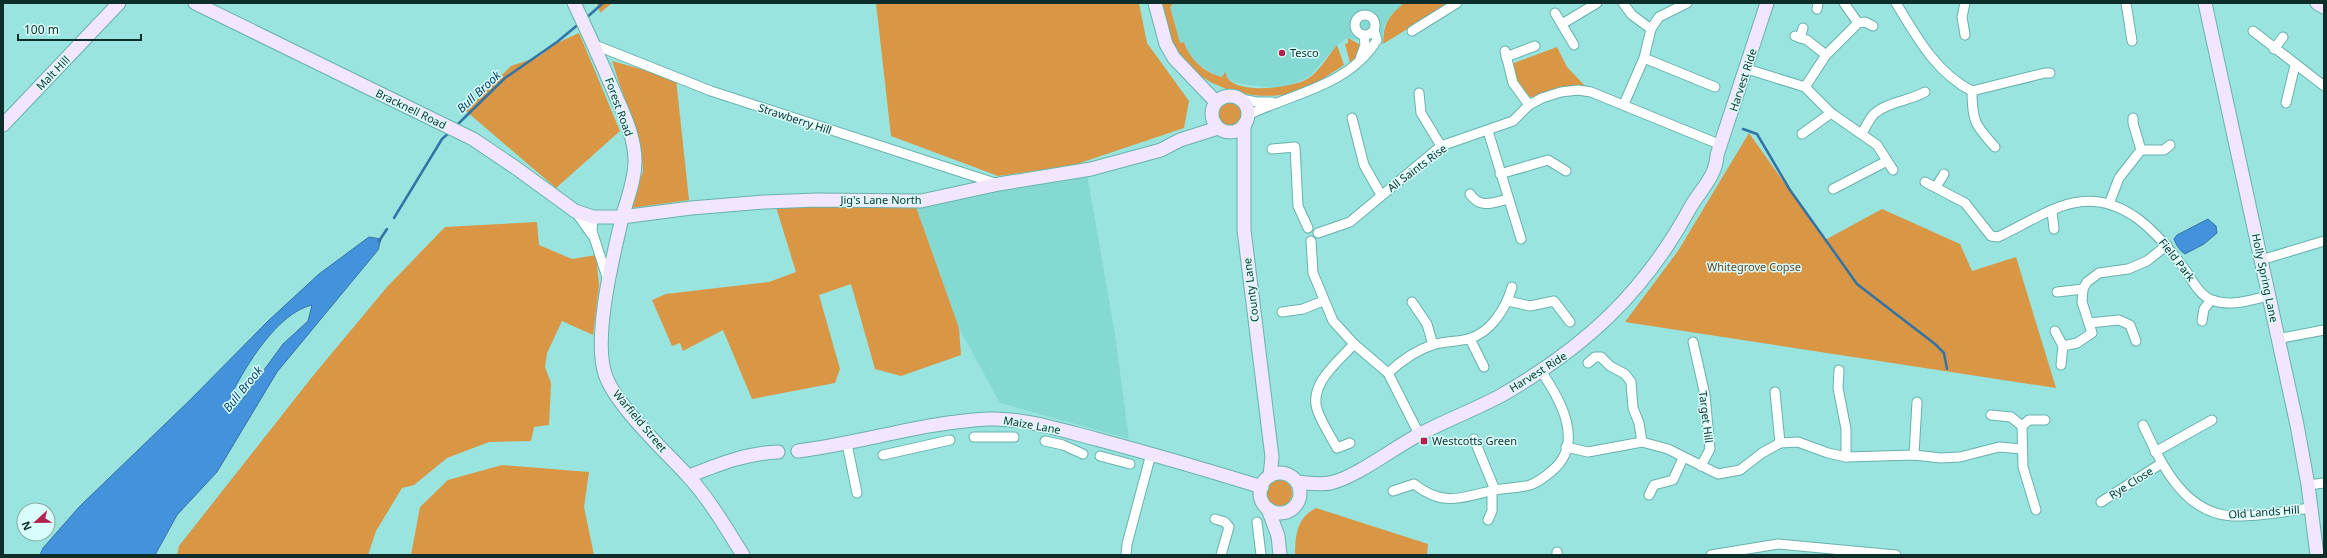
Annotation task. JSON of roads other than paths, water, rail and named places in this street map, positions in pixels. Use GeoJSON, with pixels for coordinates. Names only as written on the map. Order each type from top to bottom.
{"type":"FeatureCollection","features":[{"type":"Feature","properties":{"kind":"street","name":"Malt Hill"},"geometry":{"type":"LineString","coordinates":[[3,125],[119,3]]}},
{"type":"Feature","properties":{"kind":"street","name":"Bracknell Road"},"geometry":{"type":"LineString","coordinates":[[194,3],[452,129],[516,168],[575,211],[593,217],[622,217]]}},
{"type":"Feature","properties":{"kind":"street","name":"Forest Road"},"geometry":{"type":"LineString","coordinates":[[574,3],[595,45],[624,116],[634,150],[632,183],[622,217]]}},
{"type":"Feature","properties":{"kind":"street"},"geometry":{"type":"LineString","coordinates":[[1155,3],[1166,44],[1174,58],[1218,103]]}},
{"type":"Feature","properties":{"kind":"street"},"geometry":{"type":"LineString","coordinates":[[1412,31],[1457,3]]}},
{"type":"Feature","properties":{"kind":"street"},"geometry":{"type":"LineString","coordinates":[[1562,24],[1597,3]]}},
{"type":"Feature","properties":{"kind":"street"},"geometry":{"type":"LineString","coordinates":[[1623,3],[1632,15],[1651,29]]}},
{"type":"Feature","properties":{"kind":"street"},"geometry":{"type":"LineString","coordinates":[[1624,104],[1644,58],[1651,29],[1659,17],[1687,3]]}},
{"type":"Feature","properties":{"kind":"street","name":"Harvest Ride"},"geometry":{"type":"LineString","coordinates":[[1300,498],[1330,483],[1354,474],[1419,434],[1500,395],[1541,371],[1582,342],[1628,298],[1664,252],[1695,200],[1695,191],[1710,162],[1719,150],[1747,69],[1767,3]]}},
{"type":"Feature","properties":{"kind":"street"},"geometry":{"type":"LineString","coordinates":[[1844,3],[1858,23]]}},
{"type":"Feature","properties":{"kind":"street"},"geometry":{"type":"LineString","coordinates":[[1896,3],[1928,54],[1951,78],[1972,91],[2050,73]]}},
{"type":"Feature","properties":{"kind":"street"},"geometry":{"type":"LineString","coordinates":[[1965,3],[1962,17],[1965,35]]}},
{"type":"Feature","properties":{"kind":"street"},"geometry":{"type":"LineString","coordinates":[[2126,3],[2132,41]]}},
{"type":"Feature","properties":{"kind":"street","name":"Holly Spring Lane"},"geometry":{"type":"LineString","coordinates":[[2205,3],[2277,339],[2297,425],[2308,485],[2316,555]]}},
{"type":"Feature","properties":{"kind":"street"},"geometry":{"type":"LineString","coordinates":[[2317,3],[2324,7]]}},
{"type":"Feature","properties":{"kind":"street"},"geometry":{"type":"LineString","coordinates":[[1555,13],[1574,45]]}},
{"type":"Feature","properties":{"kind":"street"},"geometry":{"type":"LineString","coordinates":[[1223,130],[1238,130],[1246,120],[1282,101],[1315,90],[1360,61],[1377,40],[1374,30],[1376,24],[1372,17],[1361,15],[1356,19],[1355,26],[1358,32],[1364,35]]}},
{"type":"Feature","properties":{"kind":"street"},"geometry":{"type":"LineString","coordinates":[[1805,87],[1826,55],[1858,23],[1865,22],[1873,26]]}},
{"type":"Feature","properties":{"kind":"street"},"geometry":{"type":"LineString","coordinates":[[1803,28],[1797,37],[1807,40],[1826,55]]}},
{"type":"Feature","properties":{"kind":"street"},"geometry":{"type":"LineString","coordinates":[[1364,35],[1374,30]]}},
{"type":"Feature","properties":{"kind":"street"},"geometry":{"type":"LineString","coordinates":[[2253,31],[2274,49],[2324,86]]}},
{"type":"Feature","properties":{"kind":"street"},"geometry":{"type":"LineString","coordinates":[[1360,61],[1365,45],[1364,35]]}},
{"type":"Feature","properties":{"kind":"street"},"geometry":{"type":"LineString","coordinates":[[2274,49],[2283,37]]}},
{"type":"Feature","properties":{"kind":"street","name":"Strawberry Hill"},"geometry":{"type":"LineString","coordinates":[[595,45],[711,91],[999,184]]}},
{"type":"Feature","properties":{"kind":"street"},"geometry":{"type":"LineString","coordinates":[[1529,105],[1513,82],[1505,54],[1535,46]]}},
{"type":"Feature","properties":{"kind":"street"},"geometry":{"type":"LineString","coordinates":[[1644,58],[1715,87]]}},
{"type":"Feature","properties":{"kind":"street"},"geometry":{"type":"LineString","coordinates":[[2286,104],[2295,65]]}},
{"type":"Feature","properties":{"kind":"street"},"geometry":{"type":"LineString","coordinates":[[1747,69],[1805,87],[1831,113],[1846,125],[1862,133],[1877,145],[1893,170]]}},
{"type":"Feature","properties":{"kind":"street","name":"All Saints Rise"},"geometry":{"type":"LineString","coordinates":[[1311,241],[1316,239],[1318,233],[1350,222],[1441,146],[1488,131],[1513,121],[1529,105],[1542,98],[1561,92],[1578,90],[1591,92],[1624,104],[1719,150]]}},
{"type":"Feature","properties":{"kind":"street"},"geometry":{"type":"LineString","coordinates":[[1972,91],[1972,108],[1976,126],[1995,147]]}},
{"type":"Feature","properties":{"kind":"street"},"geometry":{"type":"LineString","coordinates":[[1862,133],[1874,114],[1885,108],[1914,98],[1924,92]]}},
{"type":"Feature","properties":{"kind":"street"},"geometry":{"type":"LineString","coordinates":[[1419,93],[1421,113],[1441,146]]}},
{"type":"Feature","properties":{"kind":"street"},"geometry":{"type":"LineString","coordinates":[[1218,103],[1241,99],[1258,102],[1282,101]]}},
{"type":"Feature","properties":{"kind":"street"},"geometry":{"type":"LineString","coordinates":[[1241,99],[1245,104],[1246,120]]}},
{"type":"Feature","properties":{"kind":"street"},"geometry":{"type":"LineString","coordinates":[[1218,103],[1212,120],[1223,130],[1244,157]]}},
{"type":"Feature","properties":{"kind":"street","name":"Jig's Lane North"},"geometry":{"type":"LineString","coordinates":[[622,217],[691,208],[765,202],[817,200],[921,202],[999,184],[1091,169],[1161,150],[1180,140],[1200,125],[1218,103]]}},
{"type":"Feature","properties":{"kind":"street"},"geometry":{"type":"LineString","coordinates":[[1802,134],[1831,113]]}},
{"type":"Feature","properties":{"kind":"street"},"geometry":{"type":"LineString","coordinates":[[1352,118],[1364,165],[1381,195]]}},
{"type":"Feature","properties":{"kind":"street"},"geometry":{"type":"LineString","coordinates":[[2134,118],[2133,123],[2141,150]]}},
{"type":"Feature","properties":{"kind":"street","name":"County Lane"},"geometry":{"type":"LineString","coordinates":[[1246,120],[1244,157],[1244,230],[1272,458],[1270,476]]}},
{"type":"Feature","properties":{"kind":"street","name":"Jig's Lane North"},"geometry":{"type":"LineString","coordinates":[[1180,140],[1223,130]]}},
{"type":"Feature","properties":{"kind":"street"},"geometry":{"type":"LineString","coordinates":[[1488,131],[1521,239]]}},
{"type":"Feature","properties":{"kind":"street"},"geometry":{"type":"LineString","coordinates":[[2141,150],[2164,150],[2170,145]]}},
{"type":"Feature","properties":{"kind":"street"},"geometry":{"type":"LineString","coordinates":[[1272,149],[1296,147],[1298,206],[1308,228],[1305,236],[1311,241],[1313,273],[1323,301],[1333,321],[1354,344],[1388,373],[1419,434]]}},
{"type":"Feature","properties":{"kind":"street"},"geometry":{"type":"LineString","coordinates":[[2110,204],[2119,178],[2141,150]]}},
{"type":"Feature","properties":{"kind":"street"},"geometry":{"type":"LineString","coordinates":[[1500,174],[1548,160],[1566,171]]}},
{"type":"Feature","properties":{"kind":"street"},"geometry":{"type":"LineString","coordinates":[[1833,189],[1887,161]]}},
{"type":"Feature","properties":{"kind":"street"},"geometry":{"type":"LineString","coordinates":[[1936,187],[1944,174]]}},
{"type":"Feature","properties":{"kind":"street","name":"Field Park"},"geometry":{"type":"LineString","coordinates":[[1925,182],[1965,203],[1991,236],[1998,238],[2052,211],[2072,203],[2091,201],[2110,204],[2135,215],[2167,245],[2200,290],[2211,300]]}},
{"type":"Feature","properties":{"kind":"street"},"geometry":{"type":"LineString","coordinates":[[1470,194],[1475,202],[1485,205],[1508,199]]}},
{"type":"Feature","properties":{"kind":"street"},"geometry":{"type":"LineString","coordinates":[[575,211],[596,242]]}},
{"type":"Feature","properties":{"kind":"street"},"geometry":{"type":"LineString","coordinates":[[2052,211],[2054,228]]}},
{"type":"Feature","properties":{"kind":"street"},"geometry":{"type":"LineString","coordinates":[[593,217],[592,226],[604,265],[607,293]]}},
{"type":"Feature","properties":{"kind":"street","name":"Warfield Street"},"geometry":{"type":"LineString","coordinates":[[622,217],[602,324],[602,357],[605,374],[631,413],[689,476],[724,524],[743,555]]}},
{"type":"Feature","properties":{"kind":"street"},"geometry":{"type":"LineString","coordinates":[[1308,228],[1314,228],[1318,233]]}},
{"type":"Feature","properties":{"kind":"street"},"geometry":{"type":"LineString","coordinates":[[2261,260],[2324,241]]}},
{"type":"Feature","properties":{"kind":"street"},"geometry":{"type":"LineString","coordinates":[[2063,346],[2077,342],[2092,333],[2082,302],[2083,289],[2087,282],[2099,273],[2128,269],[2147,261],[2167,245]]}},
{"type":"Feature","properties":{"kind":"street"},"geometry":{"type":"LineString","coordinates":[[1388,373],[1408,356],[1433,345],[1470,339],[1482,332],[1499,316],[1508,301],[1512,287]]}},
{"type":"Feature","properties":{"kind":"street"},"geometry":{"type":"LineString","coordinates":[[2057,292],[2083,289]]}},
{"type":"Feature","properties":{"kind":"street"},"geometry":{"type":"LineString","coordinates":[[2202,321],[2204,309],[2211,300],[2231,304],[2268,296]]}},
{"type":"Feature","properties":{"kind":"street"},"geometry":{"type":"LineString","coordinates":[[1282,312],[1303,309],[1323,301]]}},
{"type":"Feature","properties":{"kind":"street"},"geometry":{"type":"LineString","coordinates":[[1508,301],[1530,306],[1554,301],[1570,322]]}},
{"type":"Feature","properties":{"kind":"street"},"geometry":{"type":"LineString","coordinates":[[1412,302],[1427,324],[1433,345]]}},
{"type":"Feature","properties":{"kind":"street"},"geometry":{"type":"LineString","coordinates":[[2089,323],[2119,320],[2130,325],[2136,341]]}},
{"type":"Feature","properties":{"kind":"street"},"geometry":{"type":"LineString","coordinates":[[2277,339],[2324,330]]}},
{"type":"Feature","properties":{"kind":"street"},"geometry":{"type":"LineString","coordinates":[[2055,331],[2063,346],[2061,365]]}},
{"type":"Feature","properties":{"kind":"street"},"geometry":{"type":"LineString","coordinates":[[1470,339],[1484,367]]}},
{"type":"Feature","properties":{"kind":"street","name":"Target Hill"},"geometry":{"type":"LineString","coordinates":[[1693,342],[1705,395],[1710,449],[1701,466]]}},
{"type":"Feature","properties":{"kind":"street"},"geometry":{"type":"LineString","coordinates":[[1350,444],[1337,448],[1317,411],[1316,399],[1320,381],[1354,344]]}},
{"type":"Feature","properties":{"kind":"street"},"geometry":{"type":"LineString","coordinates":[[1588,363],[1595,356],[1600,357],[1610,366],[1625,374],[1631,382],[1633,408],[1639,423],[1642,442]]}},
{"type":"Feature","properties":{"kind":"street"},"geometry":{"type":"LineString","coordinates":[[1839,370],[1838,388],[1846,429],[1846,457]]}},
{"type":"Feature","properties":{"kind":"street"},"geometry":{"type":"LineString","coordinates":[[1393,491],[1414,484],[1431,496],[1449,500],[1530,484],[1544,477],[1559,465],[1566,447],[1568,430],[1564,413],[1555,392],[1541,371]]}},
{"type":"Feature","properties":{"kind":"street"},"geometry":{"type":"LineString","coordinates":[[1776,392],[1780,443]]}},
{"type":"Feature","properties":{"kind":"street"},"geometry":{"type":"LineString","coordinates":[[1914,455],[1917,402]]}},
{"type":"Feature","properties":{"kind":"street"},"geometry":{"type":"LineString","coordinates":[[1991,415],[2011,417],[2022,426]]}},
{"type":"Feature","properties":{"kind":"street"},"geometry":{"type":"LineString","coordinates":[[990,419],[991,436]]}},
{"type":"Feature","properties":{"kind":"street","name":"Maize Lane"},"geometry":{"type":"LineString","coordinates":[[798,451],[847,444],[945,423],[990,419],[1042,425],[1067,431],[1262,486]]}},
{"type":"Feature","properties":{"kind":"street"},"geometry":{"type":"LineString","coordinates":[[2036,510],[2023,467],[2022,426],[2029,420],[2045,420]]}},
{"type":"Feature","properties":{"kind":"street"},"geometry":{"type":"LineString","coordinates":[[2155,452],[2212,420]]}},
{"type":"Feature","properties":{"kind":"street","name":"County Lane"},"geometry":{"type":"LineString","coordinates":[[1267,423],[1292,478]]}},
{"type":"Feature","properties":{"kind":"street","name":"Old Lands Hill"},"geometry":{"type":"LineString","coordinates":[[2143,425],[2155,452],[2189,499],[2216,513],[2239,516],[2311,508]]}},
{"type":"Feature","properties":{"kind":"street"},"geometry":{"type":"LineString","coordinates":[[923,427],[928,445]]}},
{"type":"Feature","properties":{"kind":"street"},"geometry":{"type":"LineString","coordinates":[[1063,445],[1067,431]]}},
{"type":"Feature","properties":{"kind":"street"},"geometry":{"type":"LineString","coordinates":[[974,437],[1014,437]]}},
{"type":"Feature","properties":{"kind":"street"},"geometry":{"type":"LineString","coordinates":[[1474,439],[1493,491],[1492,511],[1488,520]]}},
{"type":"Feature","properties":{"kind":"street"},"geometry":{"type":"LineString","coordinates":[[883,455],[950,440]]}},
{"type":"Feature","properties":{"kind":"street"},"geometry":{"type":"LineString","coordinates":[[1044,441],[1063,445],[1083,454]]}},
{"type":"Feature","properties":{"kind":"street"},"geometry":{"type":"LineString","coordinates":[[1566,447],[1588,452],[1642,442],[1668,449],[1683,458],[1718,474],[1740,470],[1762,453],[1780,443],[1798,442],[1828,454],[1846,457],[1914,455],[1954,458],[1999,447],[2022,449]]}},
{"type":"Feature","properties":{"kind":"street"},"geometry":{"type":"LineString","coordinates":[[847,444],[857,493]]}},
{"type":"Feature","properties":{"kind":"street"},"geometry":{"type":"LineString","coordinates":[[1113,459],[1117,445]]}},
{"type":"Feature","properties":{"kind":"street"},"geometry":{"type":"LineString","coordinates":[[689,476],[734,459],[760,452],[778,452]]}},
{"type":"Feature","properties":{"kind":"street"},"geometry":{"type":"LineString","coordinates":[[1126,555],[1127,544],[1151,454]]}},
{"type":"Feature","properties":{"kind":"street"},"geometry":{"type":"LineString","coordinates":[[1100,456],[1130,464]]}},
{"type":"Feature","properties":{"kind":"street"},"geometry":{"type":"LineString","coordinates":[[1649,495],[1654,485],[1673,480],[1683,458]]}},
{"type":"Feature","properties":{"kind":"street","name":"Rye Close"},"geometry":{"type":"LineString","coordinates":[[2101,502],[2162,463]]}},
{"type":"Feature","properties":{"kind":"street"},"geometry":{"type":"LineString","coordinates":[[1268,509],[1275,512],[1288,511],[1296,506],[1300,498],[1300,490],[1292,478],[1279,474],[1270,476],[1262,486],[1261,498],[1268,509],[1278,536],[1281,555]]}},
{"type":"Feature","properties":{"kind":"street","name":"Harvest Ride"},"geometry":{"type":"LineString","coordinates":[[1292,478],[1330,483]]}},
{"type":"Feature","properties":{"kind":"street"},"geometry":{"type":"LineString","coordinates":[[2308,485],[2324,483]]}},
{"type":"Feature","properties":{"kind":"street"},"geometry":{"type":"LineString","coordinates":[[1281,555],[1282,535],[1288,511]]}},
{"type":"Feature","properties":{"kind":"street"},"geometry":{"type":"LineString","coordinates":[[1215,519],[1225,522],[1229,527],[1221,555]]}},
{"type":"Feature","properties":{"kind":"street"},"geometry":{"type":"LineString","coordinates":[[1257,522],[1260,555]]}},
{"type":"Feature","properties":{"kind":"street"},"geometry":{"type":"LineString","coordinates":[[1711,555],[1778,544],[1896,555]]}},
{"type":"Feature","properties":{"kind":"waterway","name":"Bull Brook"},"geometry":{"type":"LineString","coordinates":[[585,19],[603,3]]}},
{"type":"Feature","properties":{"kind":"waterway","name":"Bull Brook"},"geometry":{"type":"LineString","coordinates":[[456,126],[505,78],[557,42],[580,23]]}},
{"type":"Feature","properties":{"kind":"waterway"},"geometry":{"type":"LineString","coordinates":[[1743,129],[1757,134],[1790,190],[1857,284],[1935,344],[1944,353],[1947,369]]}},
{"type":"Feature","properties":{"kind":"waterway","name":"Bull Brook"},"geometry":{"type":"LineString","coordinates":[[394,218],[442,139],[450,132]]}},
{"type":"Feature","properties":{"kind":"waterway","name":"Bull Brook"},"geometry":{"type":"LineString","coordinates":[[379,241],[387,229]]}},
{"type":"Feature","properties":{"kind":"place","name":"Tesco"},"geometry":{"type":"Point","coordinates":[1282,53]}},
{"type":"Feature","properties":{"kind":"place","name":"Westcotts Green"},"geometry":{"type":"Point","coordinates":[1424,441]}},
{"type":"Feature","properties":{"kind":"park label","name":"Whitegrove Copse"},"geometry":{"type":"Point","coordinates":[1754,267]}}]}
